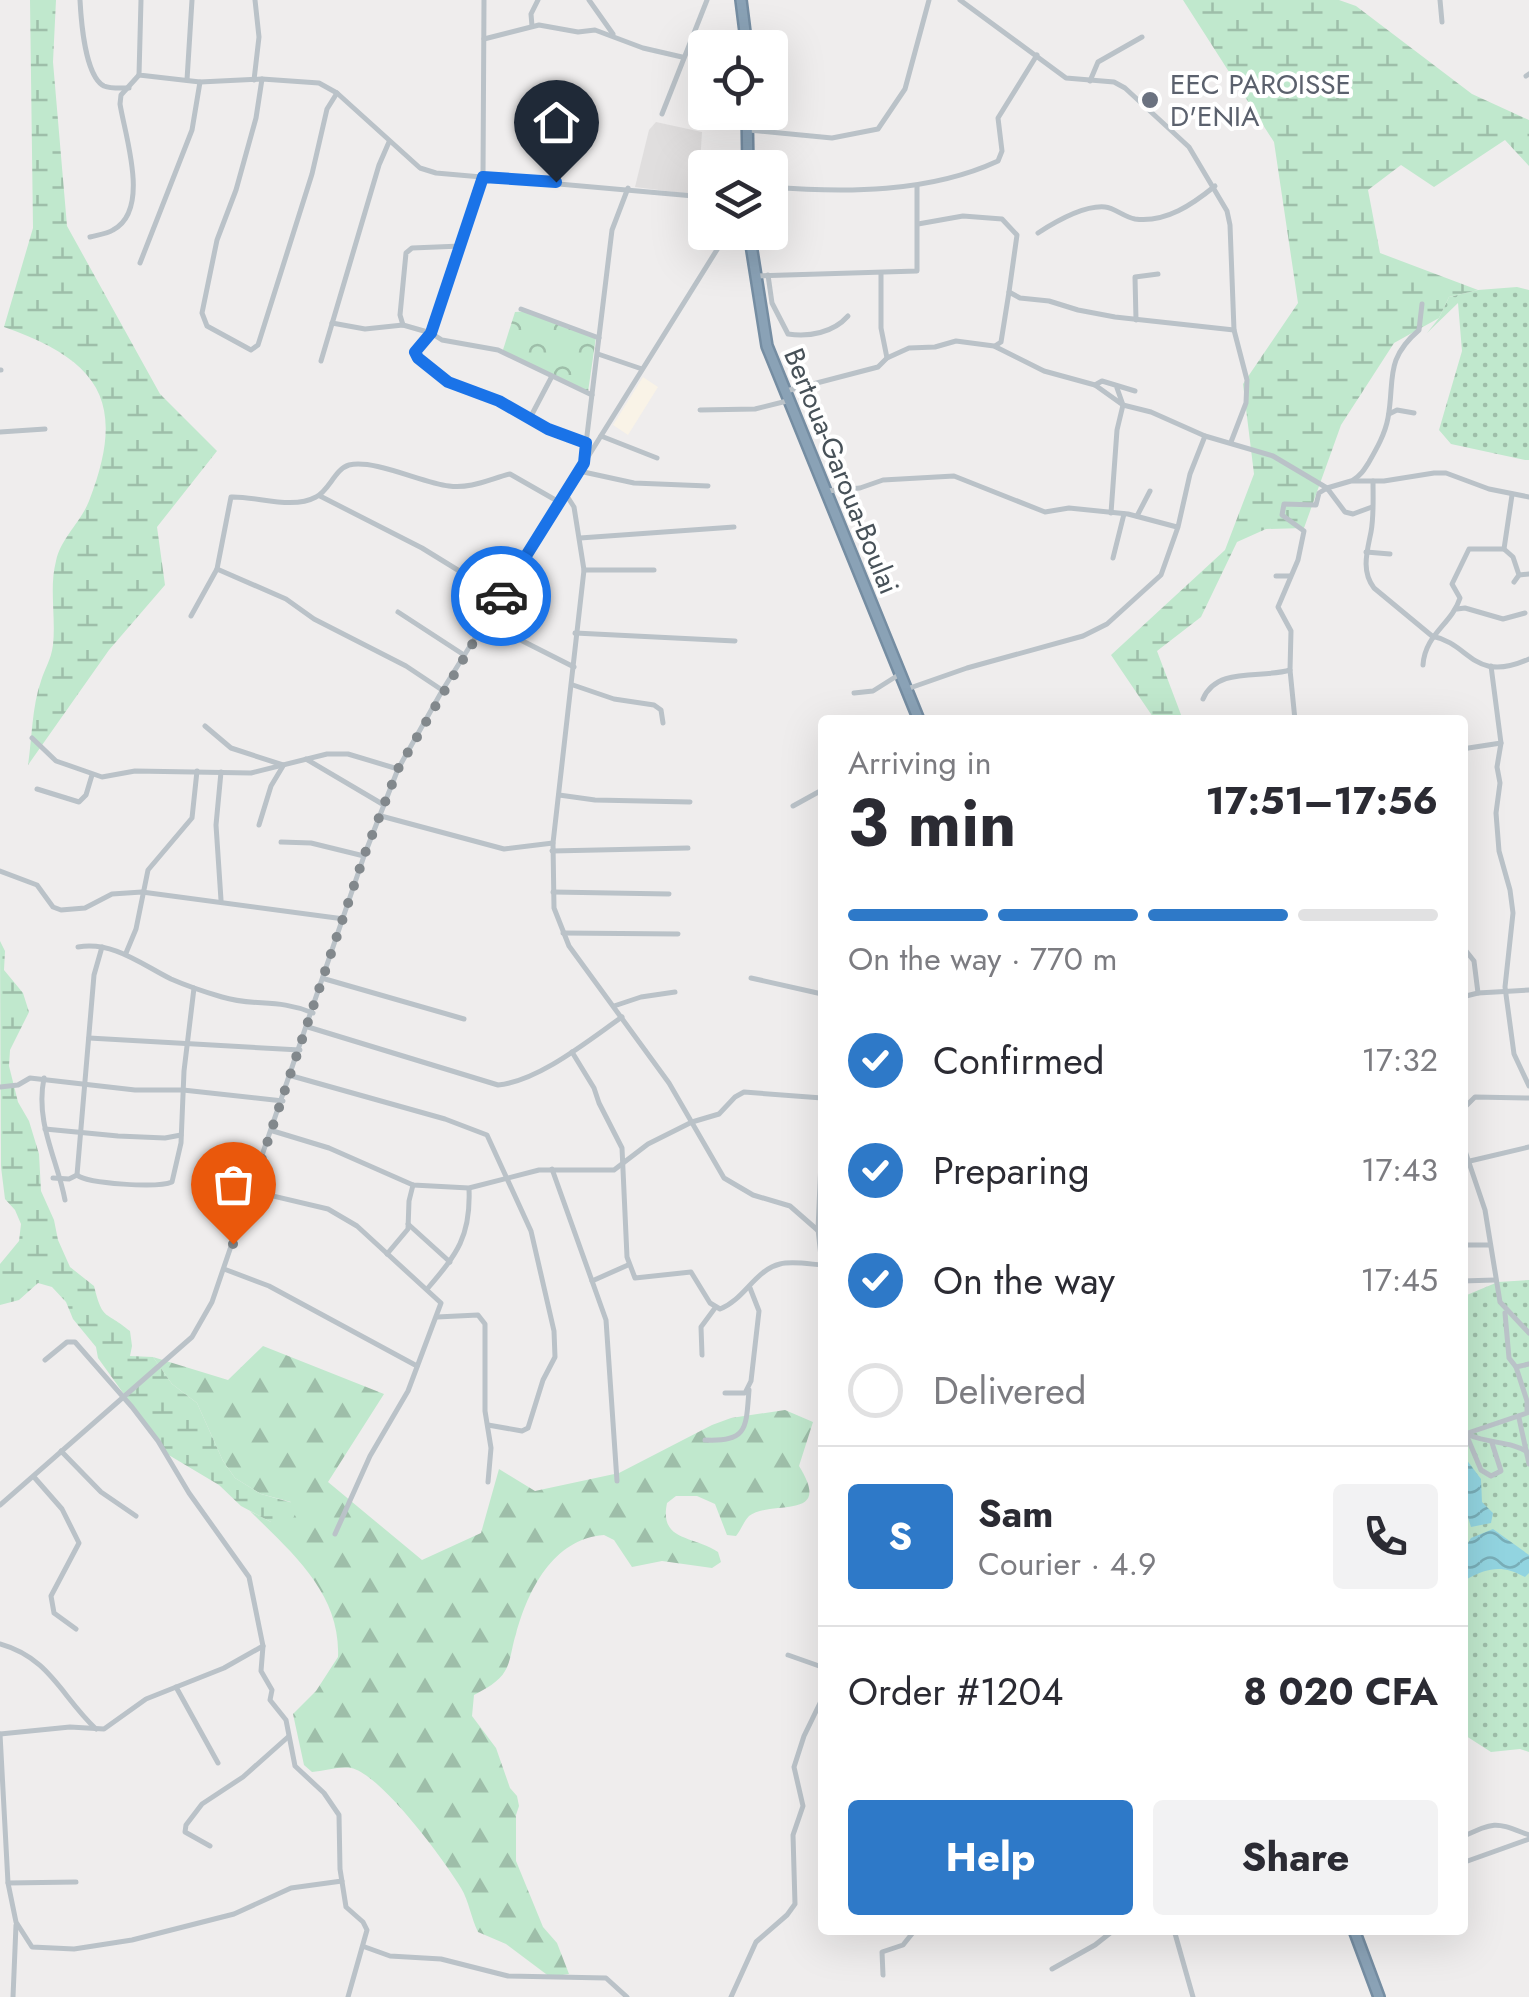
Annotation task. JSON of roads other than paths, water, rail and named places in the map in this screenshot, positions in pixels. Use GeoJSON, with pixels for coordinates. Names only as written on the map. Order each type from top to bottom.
{"type":"FeatureCollection","features":[{"type":"Feature","properties":{"kind":"highway"},"geometry":{"type":"LineString","coordinates":[[741,0],[745,30]]}},
{"type":"Feature","properties":{"kind":"highway"},"geometry":{"type":"LineString","coordinates":[[748,130],[748,150]]}},
{"type":"Feature","properties":{"kind":"highway","name":"Bertoua-Garoua-Boulai"},"geometry":{"type":"LineString","coordinates":[[751,250],[766,346],[917,715]]}},
{"type":"Feature","properties":{"kind":"highway"},"geometry":{"type":"LineString","coordinates":[[1356,1935],[1379,1997]]}},
{"type":"Feature","properties":{"kind":"street"},"geometry":{"type":"LineString","coordinates":[[80,0],[84,44],[98,82],[129,88]]}},
{"type":"Feature","properties":{"kind":"street"},"geometry":{"type":"LineString","coordinates":[[90,237],[122,223],[132,196],[131,153],[120,104],[122,95],[140,75],[141,0]]}},
{"type":"Feature","properties":{"kind":"street"},"geometry":{"type":"LineString","coordinates":[[187,80],[192,0]]}},
{"type":"Feature","properties":{"kind":"street"},"geometry":{"type":"LineString","coordinates":[[255,0],[259,37],[256,118],[236,190],[216,240],[202,314],[207,326],[251,350],[258,345],[312,174],[327,109],[337,93]]}},
{"type":"Feature","properties":{"kind":"street"},"geometry":{"type":"LineString","coordinates":[[484,0],[483,177],[431,333],[415,352],[448,382],[586,443]]}},
{"type":"Feature","properties":{"kind":"street"},"geometry":{"type":"LineString","coordinates":[[532,26],[531,14],[538,0]]}},
{"type":"Feature","properties":{"kind":"street"},"geometry":{"type":"LineString","coordinates":[[589,0],[614,36]]}},
{"type":"Feature","properties":{"kind":"street"},"geometry":{"type":"LineString","coordinates":[[662,114],[707,0]]}},
{"type":"Feature","properties":{"kind":"street"},"geometry":{"type":"LineString","coordinates":[[748,130],[832,138],[878,129],[905,89],[929,0]]}},
{"type":"Feature","properties":{"kind":"street"},"geometry":{"type":"LineString","coordinates":[[960,0],[1066,78],[1114,82],[1125,88],[1189,147],[1215,186],[1230,225],[1234,330],[1247,380],[1247,396],[1231,442]]}},
{"type":"Feature","properties":{"kind":"street"},"geometry":{"type":"LineString","coordinates":[[1440,0],[1442,22]]}},
{"type":"Feature","properties":{"kind":"street"},"geometry":{"type":"LineString","coordinates":[[484,39],[532,26],[578,32],[595,30],[682,57]]}},
{"type":"Feature","properties":{"kind":"street"},"geometry":{"type":"LineString","coordinates":[[1090,81],[1098,62],[1142,36]]}},
{"type":"Feature","properties":{"kind":"street"},"geometry":{"type":"LineString","coordinates":[[788,188],[917,186],[976,172],[998,161],[1002,151],[998,118],[1037,55]]}},
{"type":"Feature","properties":{"kind":"street"},"geometry":{"type":"LineString","coordinates":[[140,75],[200,82],[320,83],[337,93],[420,168],[688,195]]}},
{"type":"Feature","properties":{"kind":"street"},"geometry":{"type":"LineString","coordinates":[[140,263],[192,130],[200,82]]}},
{"type":"Feature","properties":{"kind":"street"},"geometry":{"type":"LineString","coordinates":[[321,361],[389,142]]}},
{"type":"Feature","properties":{"kind":"street"},"geometry":{"type":"LineString","coordinates":[[753,276],[917,271],[917,186]]}},
{"type":"Feature","properties":{"kind":"street"},"geometry":{"type":"LineString","coordinates":[[1038,233],[1076,213],[1102,207],[1132,218],[1158,217],[1188,207],[1215,186]]}},
{"type":"Feature","properties":{"kind":"street"},"geometry":{"type":"LineString","coordinates":[[584,463],[612,230],[628,188]]}},
{"type":"Feature","properties":{"kind":"street"},"geometry":{"type":"LineString","coordinates":[[918,224],[963,216],[1002,219],[1017,235],[1001,342],[994,346]]}},
{"type":"Feature","properties":{"kind":"street"},"geometry":{"type":"LineString","coordinates":[[403,325],[400,315],[406,252],[412,248],[461,246]]}},
{"type":"Feature","properties":{"kind":"street"},"geometry":{"type":"LineString","coordinates":[[0,1506],[192,1337],[212,1302],[364,856],[398,769],[442,690],[717,250]]}},
{"type":"Feature","properties":{"kind":"street"},"geometry":{"type":"LineString","coordinates":[[880,273],[881,328],[887,358]]}},
{"type":"Feature","properties":{"kind":"street"},"geometry":{"type":"LineString","coordinates":[[1136,319],[1135,278],[1158,274]]}},
{"type":"Feature","properties":{"kind":"street"},"geometry":{"type":"LineString","coordinates":[[768,275],[772,303],[788,334],[824,332],[839,326],[848,316]]}},
{"type":"Feature","properties":{"kind":"street"},"geometry":{"type":"LineString","coordinates":[[1010,292],[1020,298],[1049,300],[1078,310],[1234,330]]}},
{"type":"Feature","properties":{"kind":"street"},"geometry":{"type":"LineString","coordinates":[[1351,482],[1360,476],[1378,446],[1389,414],[1391,373],[1408,340],[1419,330],[1422,304]]}},
{"type":"Feature","properties":{"kind":"street"},"geometry":{"type":"LineString","coordinates":[[521,309],[599,338]]}},
{"type":"Feature","properties":{"kind":"street"},"geometry":{"type":"LineString","coordinates":[[332,323],[365,329],[403,325],[442,340],[498,350],[592,395]]}},
{"type":"Feature","properties":{"kind":"street"},"geometry":{"type":"LineString","coordinates":[[700,410],[755,409],[878,367],[909,348],[956,342],[994,346],[1044,371],[1095,385],[1123,406],[1273,456],[1327,488],[1345,512],[1353,514],[1372,507]]}},
{"type":"Feature","properties":{"kind":"street"},"geometry":{"type":"LineString","coordinates":[[597,354],[642,370]]}},
{"type":"Feature","properties":{"kind":"street"},"geometry":{"type":"LineString","coordinates":[[530,418],[552,378]]}},
{"type":"Feature","properties":{"kind":"street"},"geometry":{"type":"LineString","coordinates":[[1095,385],[1102,381],[1136,391]]}},
{"type":"Feature","properties":{"kind":"street"},"geometry":{"type":"LineString","coordinates":[[1111,513],[1117,430],[1123,406],[1117,388]]}},
{"type":"Feature","properties":{"kind":"street"},"geometry":{"type":"LineString","coordinates":[[1389,414],[1397,410],[1414,413]]}},
{"type":"Feature","properties":{"kind":"street"},"geometry":{"type":"LineString","coordinates":[[0,432],[45,429]]}},
{"type":"Feature","properties":{"kind":"street"},"geometry":{"type":"LineString","coordinates":[[601,436],[657,458]]}},
{"type":"Feature","properties":{"kind":"street"},"geometry":{"type":"LineString","coordinates":[[907,689],[1099,630],[1161,576],[1205,436]]}},
{"type":"Feature","properties":{"kind":"street"},"geometry":{"type":"LineString","coordinates":[[191,616],[217,569],[231,497],[303,502],[320,496],[343,468],[353,465],[451,487],[510,474],[575,517]]}},
{"type":"Feature","properties":{"kind":"street"},"geometry":{"type":"LineString","coordinates":[[579,471],[634,483],[708,486]]}},
{"type":"Feature","properties":{"kind":"street"},"geometry":{"type":"LineString","coordinates":[[1294,715],[1291,631],[1278,607],[1298,560],[1304,531],[1282,515],[1284,504],[1316,505],[1318,493],[1351,482],[1446,474],[1529,497]]}},
{"type":"Feature","properties":{"kind":"street"},"geometry":{"type":"LineString","coordinates":[[827,491],[860,488],[882,480],[954,476],[1045,512],[1069,508],[1124,514],[1178,527]]}},
{"type":"Feature","properties":{"kind":"street"},"geometry":{"type":"LineString","coordinates":[[1374,482],[1366,579],[1432,636],[1442,638],[1472,662],[1516,665],[1529,659]]}},
{"type":"Feature","properties":{"kind":"street"},"geometry":{"type":"LineString","coordinates":[[1138,516],[1150,491]]}},
{"type":"Feature","properties":{"kind":"street"},"geometry":{"type":"LineString","coordinates":[[565,492],[574,507],[584,570],[552,851],[554,908],[569,946],[622,1017],[724,1178],[790,1206],[818,1229]]}},
{"type":"Feature","properties":{"kind":"street"},"geometry":{"type":"LineString","coordinates":[[1504,549],[1512,494]]}},
{"type":"Feature","properties":{"kind":"street"},"geometry":{"type":"LineString","coordinates":[[320,496],[422,548],[501,596]]}},
{"type":"Feature","properties":{"kind":"street"},"geometry":{"type":"LineString","coordinates":[[1113,558],[1124,514]]}},
{"type":"Feature","properties":{"kind":"street"},"geometry":{"type":"LineString","coordinates":[[580,538],[734,527]]}},
{"type":"Feature","properties":{"kind":"street"},"geometry":{"type":"LineString","coordinates":[[1424,665],[1424,652],[1432,636],[1456,609],[1460,598],[1452,584],[1469,548],[1504,549],[1513,557],[1519,574]]}},
{"type":"Feature","properties":{"kind":"street"},"geometry":{"type":"LineString","coordinates":[[1366,552],[1390,554]]}},
{"type":"Feature","properties":{"kind":"street"},"geometry":{"type":"LineString","coordinates":[[217,569],[286,599],[442,690]]}},
{"type":"Feature","properties":{"kind":"street"},"geometry":{"type":"LineString","coordinates":[[584,570],[654,570]]}},
{"type":"Feature","properties":{"kind":"street"},"geometry":{"type":"LineString","coordinates":[[1519,574],[1529,574]]}},
{"type":"Feature","properties":{"kind":"street"},"geometry":{"type":"LineString","coordinates":[[1514,582],[1519,574]]}},
{"type":"Feature","properties":{"kind":"street"},"geometry":{"type":"LineString","coordinates":[[1276,576],[1290,576]]}},
{"type":"Feature","properties":{"kind":"street"},"geometry":{"type":"LineString","coordinates":[[1456,609],[1503,618],[1525,613]]}},
{"type":"Feature","properties":{"kind":"street"},"geometry":{"type":"LineString","coordinates":[[398,612],[464,655]]}},
{"type":"Feature","properties":{"kind":"street"},"geometry":{"type":"LineString","coordinates":[[485,622],[574,667]]}},
{"type":"Feature","properties":{"kind":"street"},"geometry":{"type":"LineString","coordinates":[[575,633],[734,640]]}},
{"type":"Feature","properties":{"kind":"street"},"geometry":{"type":"LineString","coordinates":[[1492,666],[1502,743],[1496,813],[1513,930],[1506,993],[1514,1054],[1529,1086]]}},
{"type":"Feature","properties":{"kind":"street"},"geometry":{"type":"LineString","coordinates":[[1203,699],[1211,686],[1231,678],[1290,670]]}},
{"type":"Feature","properties":{"kind":"street"},"geometry":{"type":"LineString","coordinates":[[854,694],[873,691],[900,674]]}},
{"type":"Feature","properties":{"kind":"street"},"geometry":{"type":"LineString","coordinates":[[573,684],[614,699],[654,705],[661,710],[663,723]]}},
{"type":"Feature","properties":{"kind":"street"},"geometry":{"type":"LineString","coordinates":[[204,726],[231,748],[284,766]]}},
{"type":"Feature","properties":{"kind":"street"},"geometry":{"type":"LineString","coordinates":[[32,738],[56,761],[110,776],[135,770],[251,773],[348,754],[398,769]]}},
{"type":"Feature","properties":{"kind":"street"},"geometry":{"type":"LineString","coordinates":[[1468,748],[1502,743]]}},
{"type":"Feature","properties":{"kind":"street"},"geometry":{"type":"LineString","coordinates":[[306,760],[384,805]]}},
{"type":"Feature","properties":{"kind":"street"},"geometry":{"type":"LineString","coordinates":[[259,825],[270,786],[284,766]]}},
{"type":"Feature","properties":{"kind":"street"},"geometry":{"type":"LineString","coordinates":[[125,954],[136,930],[148,870],[192,818],[197,771]]}},
{"type":"Feature","properties":{"kind":"street"},"geometry":{"type":"LineString","coordinates":[[220,772],[216,824],[221,900]]}},
{"type":"Feature","properties":{"kind":"street"},"geometry":{"type":"LineString","coordinates":[[36,789],[79,802],[86,795],[92,774]]}},
{"type":"Feature","properties":{"kind":"street"},"geometry":{"type":"LineString","coordinates":[[793,806],[818,792]]}},
{"type":"Feature","properties":{"kind":"street"},"geometry":{"type":"LineString","coordinates":[[558,795],[595,800],[690,802]]}},
{"type":"Feature","properties":{"kind":"street"},"geometry":{"type":"LineString","coordinates":[[380,816],[504,849],[553,842]]}},
{"type":"Feature","properties":{"kind":"street"},"geometry":{"type":"LineString","coordinates":[[281,842],[311,842],[364,856]]}},
{"type":"Feature","properties":{"kind":"street"},"geometry":{"type":"LineString","coordinates":[[552,851],[688,848]]}},
{"type":"Feature","properties":{"kind":"street"},"geometry":{"type":"LineString","coordinates":[[0,871],[37,885],[53,908],[60,910],[85,908],[112,894],[142,892],[344,920]]}},
{"type":"Feature","properties":{"kind":"street"},"geometry":{"type":"LineString","coordinates":[[552,892],[669,894]]}},
{"type":"Feature","properties":{"kind":"street"},"geometry":{"type":"LineString","coordinates":[[563,932],[678,934]]}},
{"type":"Feature","properties":{"kind":"street"},"geometry":{"type":"LineString","coordinates":[[78,946],[102,946],[125,954],[194,988],[238,1000],[284,1002],[313,1013]]}},
{"type":"Feature","properties":{"kind":"street"},"geometry":{"type":"LineString","coordinates":[[77,1175],[94,975],[102,946]]}},
{"type":"Feature","properties":{"kind":"street"},"geometry":{"type":"LineString","coordinates":[[1468,954],[1474,961],[1478,993]]}},
{"type":"Feature","properties":{"kind":"street"},"geometry":{"type":"LineString","coordinates":[[751,978],[818,993]]}},
{"type":"Feature","properties":{"kind":"street"},"geometry":{"type":"LineString","coordinates":[[325,979],[464,1020]]}},
{"type":"Feature","properties":{"kind":"street"},"geometry":{"type":"LineString","coordinates":[[77,1175],[93,1182],[170,1184],[175,1176],[181,1135],[194,988]]}},
{"type":"Feature","properties":{"kind":"street"},"geometry":{"type":"LineString","coordinates":[[1468,996],[1529,990]]}},
{"type":"Feature","properties":{"kind":"street"},"geometry":{"type":"LineString","coordinates":[[614,1006],[675,992]]}},
{"type":"Feature","properties":{"kind":"street"},"geometry":{"type":"LineString","coordinates":[[308,1027],[498,1085],[521,1080],[572,1052],[622,1017]]}},
{"type":"Feature","properties":{"kind":"street"},"geometry":{"type":"LineString","coordinates":[[89,1038],[300,1050]]}},
{"type":"Feature","properties":{"kind":"street"},"geometry":{"type":"LineString","coordinates":[[572,1052],[622,1148],[628,1265],[632,1275],[638,1280],[691,1272],[715,1308]]}},
{"type":"Feature","properties":{"kind":"street"},"geometry":{"type":"LineString","coordinates":[[292,1076],[487,1135],[509,1178],[541,1267],[554,1331],[555,1358],[542,1380],[528,1428],[522,1431],[488,1425]]}},
{"type":"Feature","properties":{"kind":"street"},"geometry":{"type":"LineString","coordinates":[[44,1078],[42,1122],[65,1200]]}},
{"type":"Feature","properties":{"kind":"street"},"geometry":{"type":"LineString","coordinates":[[0,1087],[44,1078],[135,1090],[183,1090],[283,1101]]}},
{"type":"Feature","properties":{"kind":"street"},"geometry":{"type":"LineString","coordinates":[[273,1132],[329,1148],[413,1185],[469,1188],[527,1171],[608,1171],[622,1167],[648,1144],[692,1122],[719,1114],[744,1092],[818,1098]]}},
{"type":"Feature","properties":{"kind":"street"},"geometry":{"type":"LineString","coordinates":[[1468,1104],[1475,1097],[1529,1098]]}},
{"type":"Feature","properties":{"kind":"street"},"geometry":{"type":"LineString","coordinates":[[45,1129],[165,1138],[181,1135]]}},
{"type":"Feature","properties":{"kind":"street"},"geometry":{"type":"LineString","coordinates":[[1470,1161],[1529,1148]]}},
{"type":"Feature","properties":{"kind":"street"},"geometry":{"type":"LineString","coordinates":[[1468,1156],[1505,1310],[1509,1358],[1516,1367],[1528,1408],[1519,1418],[1490,1423],[1468,1432]]}},
{"type":"Feature","properties":{"kind":"street"},"geometry":{"type":"LineString","coordinates":[[552,1169],[606,1320],[616,1481]]}},
{"type":"Feature","properties":{"kind":"street"},"geometry":{"type":"LineString","coordinates":[[1468,1175],[1472,1172]]}},
{"type":"Feature","properties":{"kind":"street"},"geometry":{"type":"LineString","coordinates":[[57,1178],[69,1180],[77,1175]]}},
{"type":"Feature","properties":{"kind":"street"},"geometry":{"type":"LineString","coordinates":[[387,1254],[405,1233],[413,1185]]}},
{"type":"Feature","properties":{"kind":"street"},"geometry":{"type":"LineString","coordinates":[[428,1288],[463,1242],[468,1226],[469,1188]]}},
{"type":"Feature","properties":{"kind":"street"},"geometry":{"type":"LineString","coordinates":[[252,1192],[328,1208],[357,1226],[441,1303],[408,1391],[381,1435],[336,1534]]}},
{"type":"Feature","properties":{"kind":"street"},"geometry":{"type":"LineString","coordinates":[[408,1224],[450,1262]]}},
{"type":"Feature","properties":{"kind":"street"},"geometry":{"type":"LineString","coordinates":[[1468,1245],[1489,1245]]}},
{"type":"Feature","properties":{"kind":"street"},"geometry":{"type":"LineString","coordinates":[[592,1281],[628,1265]]}},
{"type":"Feature","properties":{"kind":"street"},"geometry":{"type":"LineString","coordinates":[[702,1355],[701,1327],[715,1308],[728,1306],[776,1265],[818,1266]]}},
{"type":"Feature","properties":{"kind":"street"},"geometry":{"type":"LineString","coordinates":[[224,1269],[270,1286],[417,1366]]}},
{"type":"Feature","properties":{"kind":"street"},"geometry":{"type":"LineString","coordinates":[[1468,1281],[1495,1280]]}},
{"type":"Feature","properties":{"kind":"street"},"geometry":{"type":"LineString","coordinates":[[705,1440],[729,1442],[740,1434],[747,1418],[760,1311],[750,1288]]}},
{"type":"Feature","properties":{"kind":"street"},"geometry":{"type":"LineString","coordinates":[[1505,1310],[1529,1334]]}},
{"type":"Feature","properties":{"kind":"street"},"geometry":{"type":"LineString","coordinates":[[436,1317],[472,1314],[483,1319],[483,1378],[491,1448],[488,1482]]}},
{"type":"Feature","properties":{"kind":"street"},"geometry":{"type":"LineString","coordinates":[[45,1360],[67,1342],[74,1342],[158,1442],[249,1577],[263,1646],[261,1672],[272,1690],[270,1700],[286,1720],[296,1766],[324,1793],[339,1815],[346,1907],[368,1930],[348,1997]]}},
{"type":"Feature","properties":{"kind":"street"},"geometry":{"type":"LineString","coordinates":[[1516,1367],[1529,1364]]}},
{"type":"Feature","properties":{"kind":"street"},"geometry":{"type":"LineString","coordinates":[[725,1393],[749,1390]]}},
{"type":"Feature","properties":{"kind":"street"},"geometry":{"type":"LineString","coordinates":[[1519,1418],[1529,1464]]}},
{"type":"Feature","properties":{"kind":"street"},"geometry":{"type":"LineString","coordinates":[[1468,1435],[1492,1443],[1514,1444],[1527,1452]]}},
{"type":"Feature","properties":{"kind":"street"},"geometry":{"type":"LineString","coordinates":[[1468,1442],[1481,1470],[1490,1476],[1501,1471],[1492,1443]]}},
{"type":"Feature","properties":{"kind":"street"},"geometry":{"type":"LineString","coordinates":[[61,1452],[114,1503],[136,1516]]}},
{"type":"Feature","properties":{"kind":"street"},"geometry":{"type":"LineString","coordinates":[[34,1476],[62,1510],[79,1543],[51,1596],[54,1613],[76,1629]]}},
{"type":"Feature","properties":{"kind":"street"},"geometry":{"type":"LineString","coordinates":[[0,1644],[40,1662],[78,1712],[98,1730]]}},
{"type":"Feature","properties":{"kind":"street"},"geometry":{"type":"LineString","coordinates":[[12,1997],[16,1922],[8,1883],[0,1734],[70,1727],[98,1730],[146,1699],[224,1668],[263,1646]]}},
{"type":"Feature","properties":{"kind":"street"},"geometry":{"type":"LineString","coordinates":[[788,1654],[818,1666]]}},
{"type":"Feature","properties":{"kind":"street"},"geometry":{"type":"LineString","coordinates":[[176,1687],[218,1763]]}},
{"type":"Feature","properties":{"kind":"street"},"geometry":{"type":"LineString","coordinates":[[731,1997],[756,1942],[795,1904],[793,1836],[804,1806],[794,1766],[818,1708]]}},
{"type":"Feature","properties":{"kind":"street"},"geometry":{"type":"LineString","coordinates":[[210,1846],[184,1832],[186,1824],[202,1804],[242,1777],[288,1737]]}},
{"type":"Feature","properties":{"kind":"street"},"geometry":{"type":"LineString","coordinates":[[1468,1834],[1490,1824],[1503,1824],[1529,1836]]}},
{"type":"Feature","properties":{"kind":"street"},"geometry":{"type":"LineString","coordinates":[[1468,1861],[1529,1836]]}},
{"type":"Feature","properties":{"kind":"street"},"geometry":{"type":"LineString","coordinates":[[16,1922],[32,1947],[74,1948],[132,1940],[234,1914],[291,1888],[342,1881]]}},
{"type":"Feature","properties":{"kind":"street"},"geometry":{"type":"LineString","coordinates":[[8,1883],[76,1882]]}},
{"type":"Feature","properties":{"kind":"street"},"geometry":{"type":"LineString","coordinates":[[883,1975],[882,1952],[903,1944],[911,1935]]}},
{"type":"Feature","properties":{"kind":"street"},"geometry":{"type":"LineString","coordinates":[[1052,1969],[1108,1935]]}},
{"type":"Feature","properties":{"kind":"street"},"geometry":{"type":"LineString","coordinates":[[1175,1935],[1193,1997]]}},
{"type":"Feature","properties":{"kind":"street"},"geometry":{"type":"LineString","coordinates":[[365,1946],[390,1956],[441,1960],[508,1976],[606,1978],[626,1997]]}},
{"type":"Feature","properties":{"kind":"water"},"geometry":{"type":"Polygon","coordinates":[[[1468,1462],[1481,1479],[1482,1502],[1493,1513],[1491,1523],[1471,1527],[1468,1462]]]}},
{"type":"Feature","properties":{"kind":"water"},"geometry":{"type":"Polygon","coordinates":[[[1493,1529],[1529,1555],[1529,1573],[1525,1577],[1496,1569],[1468,1579],[1471,1538],[1493,1529]]]}},
{"type":"Feature","properties":{"kind":"place","name":"EEC PAROISSE D'ENIA"},"geometry":{"type":"Point","coordinates":[1150,100]}}]}
